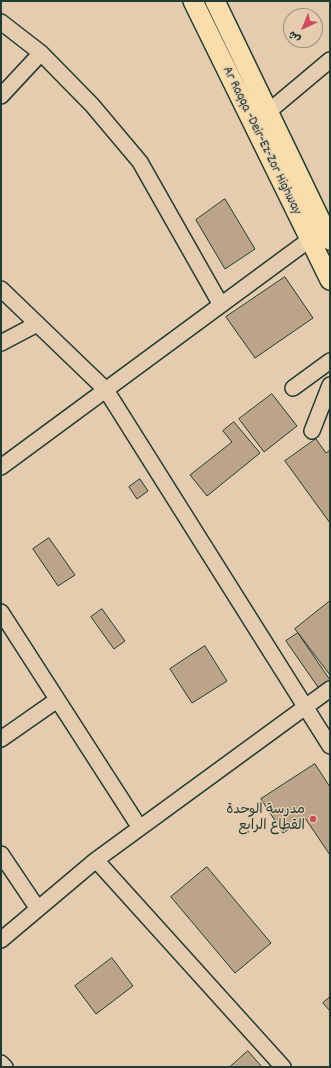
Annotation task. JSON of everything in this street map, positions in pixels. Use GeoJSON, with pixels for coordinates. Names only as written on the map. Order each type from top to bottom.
{"type":"FeatureCollection","features":[{"type":"Feature","properties":{"kind":"main road","name":"Ar Raqqa -Deir-Ez-Zor Highway"},"geometry":{"type":"LineString","coordinates":[[193,1],[309,240],[330,280]]}},
{"type":"Feature","properties":{"kind":"main road","name":"Ar Raqqa -Deir-Ez-Zor Highway"},"geometry":{"type":"LineString","coordinates":[[215,1],[330,240]]}},
{"type":"Feature","properties":{"kind":"street"},"geometry":{"type":"LineString","coordinates":[[1,22],[40,53],[92,105],[140,162],[221,305]]}},
{"type":"Feature","properties":{"kind":"street"},"geometry":{"type":"LineString","coordinates":[[1,96],[40,53]]}},
{"type":"Feature","properties":{"kind":"street"},"geometry":{"type":"LineString","coordinates":[[268,112],[330,60]]}},
{"type":"Feature","properties":{"kind":"street"},"geometry":{"type":"LineString","coordinates":[[1,467],[309,240]]}},
{"type":"Feature","properties":{"kind":"street"},"geometry":{"type":"LineString","coordinates":[[1,289],[106,390],[330,746]]}},
{"type":"Feature","properties":{"kind":"street"},"geometry":{"type":"LineString","coordinates":[[1,343],[37,324]]}},
{"type":"Feature","properties":{"kind":"street"},"geometry":{"type":"LineString","coordinates":[[293,388],[330,361]]}},
{"type":"Feature","properties":{"kind":"street"},"geometry":{"type":"LineString","coordinates":[[312,431],[330,385]]}},
{"type":"Feature","properties":{"kind":"street"},"geometry":{"type":"LineString","coordinates":[[1,612],[140,828]]}},
{"type":"Feature","properties":{"kind":"street"},"geometry":{"type":"LineString","coordinates":[[1,940],[96,860],[330,689]]}},
{"type":"Feature","properties":{"kind":"street"},"geometry":{"type":"LineString","coordinates":[[1,739],[58,700]]}},
{"type":"Feature","properties":{"kind":"street"},"geometry":{"type":"LineString","coordinates":[[1,854],[38,909]]}},
{"type":"Feature","properties":{"kind":"street"},"geometry":{"type":"LineString","coordinates":[[96,860],[283,1067]]}},
{"type":"Feature","properties":{"kind":"street"},"geometry":{"type":"LineString","coordinates":[[1,1063],[5,1067]]}},
{"type":"Feature","properties":{"kind":"building"},"geometry":{"type":"Polygon","coordinates":[[[225,199],[255,249],[225,269],[196,220],[225,199]]]}},
{"type":"Feature","properties":{"kind":"building"},"geometry":{"type":"Polygon","coordinates":[[[285,277],[313,318],[255,358],[226,317],[285,277]]]}},
{"type":"Feature","properties":{"kind":"building"},"geometry":{"type":"Polygon","coordinates":[[[272,394],[297,426],[264,452],[239,419],[272,394]]]}},
{"type":"Feature","properties":{"kind":"building"},"geometry":{"type":"Polygon","coordinates":[[[234,422],[260,453],[207,496],[190,475],[232,442],[223,431],[234,422]]]}},
{"type":"Feature","properties":{"kind":"building"},"geometry":{"type":"Polygon","coordinates":[[[316,439],[326,453],[330,450],[330,523],[285,461],[316,439]]]}},
{"type":"Feature","properties":{"kind":"building"},"geometry":{"type":"Polygon","coordinates":[[[140,479],[148,491],[137,499],[129,487],[140,479]]]}},
{"type":"Feature","properties":{"kind":"building"},"geometry":{"type":"Polygon","coordinates":[[[49,538],[75,575],[58,586],[33,549],[49,538]]]}},
{"type":"Feature","properties":{"kind":"building"},"geometry":{"type":"Polygon","coordinates":[[[330,601],[330,675],[295,629],[330,601]]]}},
{"type":"Feature","properties":{"kind":"building"},"geometry":{"type":"Polygon","coordinates":[[[102,609],[125,641],[114,649],[91,617],[102,609]]]}},
{"type":"Feature","properties":{"kind":"building"},"geometry":{"type":"Polygon","coordinates":[[[298,633],[330,680],[330,683],[320,690],[286,641],[298,633]]]}},
{"type":"Feature","properties":{"kind":"building"},"geometry":{"type":"Polygon","coordinates":[[[205,646],[227,681],[192,703],[170,669],[205,646]]]}},
{"type":"Feature","properties":{"kind":"building"},"geometry":{"type":"Polygon","coordinates":[[[315,764],[330,787],[330,855],[305,818],[283,833],[261,799],[315,764]]]}},
{"type":"Feature","properties":{"kind":"building"},"geometry":{"type":"Polygon","coordinates":[[[207,867],[271,943],[235,973],[171,897],[207,867]]]}},
{"type":"Feature","properties":{"kind":"building"},"geometry":{"type":"Polygon","coordinates":[[[112,958],[133,986],[96,1014],[75,986],[112,958]]]}},
{"type":"Feature","properties":{"kind":"building"},"geometry":{"type":"Polygon","coordinates":[[[330,997],[330,1011],[323,1003],[330,997]]]}},
{"type":"Feature","properties":{"kind":"building"},"geometry":{"type":"Polygon","coordinates":[[[248,1051],[262,1067],[230,1067],[248,1051]]]}},
{"type":"Feature","properties":{"kind":"place","name":"مدرسة الوحدة القطاع الرابع"},"geometry":{"type":"Point","coordinates":[313,819]}}]}
